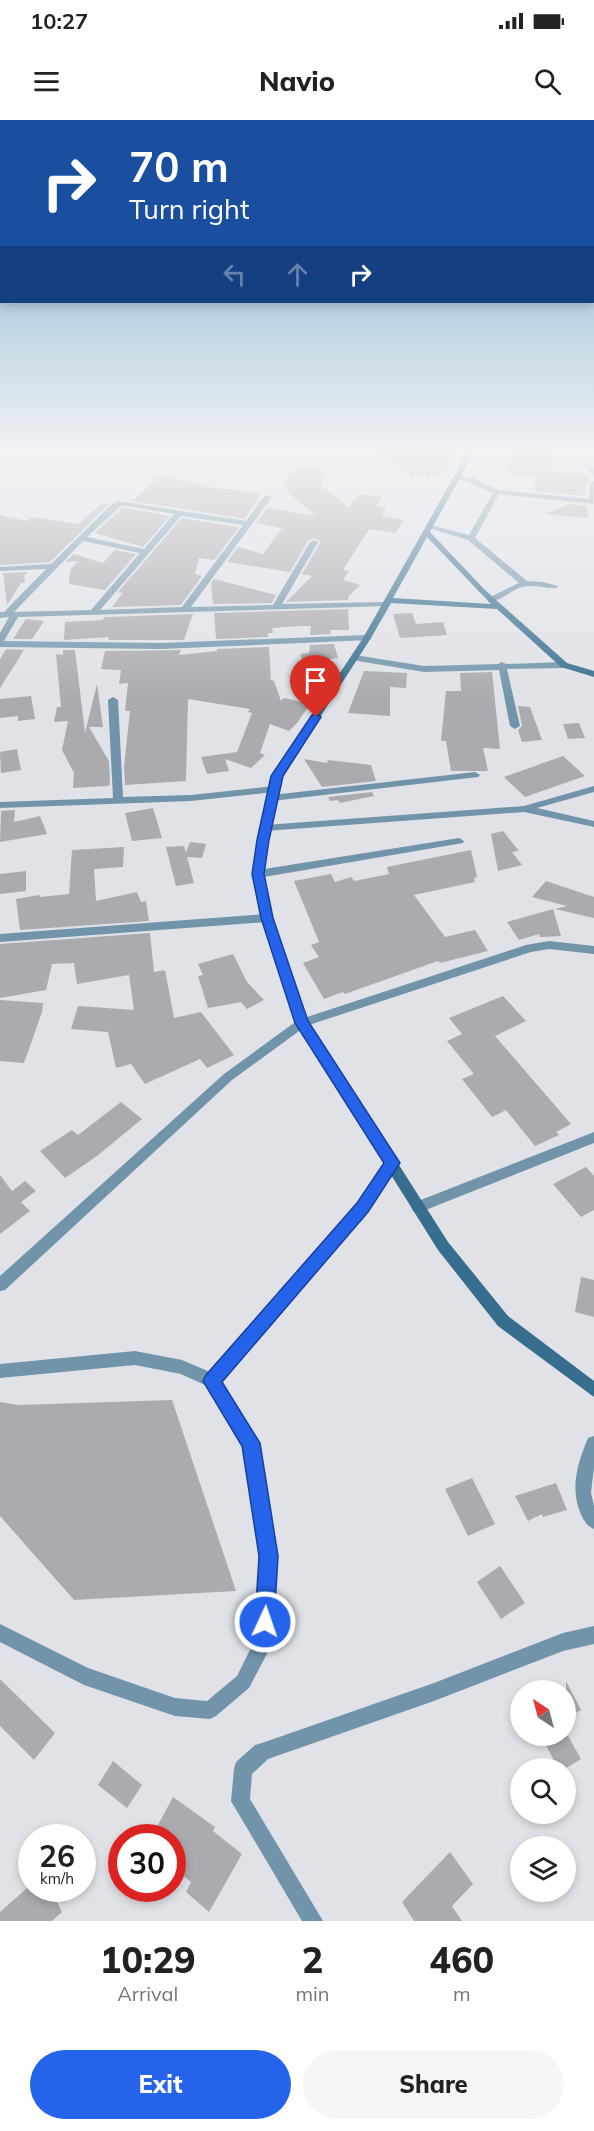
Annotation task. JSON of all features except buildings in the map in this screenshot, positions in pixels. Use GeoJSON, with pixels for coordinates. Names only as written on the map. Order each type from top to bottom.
{"type":"FeatureCollection","features":[{"type":"Feature","properties":{"kind":"main road"},"geometry":{"type":"LineString","coordinates":[[427,532],[355,658],[277,776],[265,828],[258,874],[267,918],[302,1023],[443,1246],[503,1321],[594,1390]]}},
{"type":"Feature","properties":{"kind":"main road"},"geometry":{"type":"LineString","coordinates":[[430,532],[491,600],[564,665],[594,674]]}},
{"type":"Feature","properties":{"kind":"main road"},"geometry":{"type":"LineString","coordinates":[[386,602],[499,607]]}},
{"type":"Feature","properties":{"kind":"street"},"geometry":{"type":"LineString","coordinates":[[90,532],[7,614],[0,643],[161,646],[367,638]]}},
{"type":"Feature","properties":{"kind":"street"},"geometry":{"type":"LineString","coordinates":[[94,612],[163,532]]}},
{"type":"Feature","properties":{"kind":"street"},"geometry":{"type":"LineString","coordinates":[[185,609],[242,532]]}},
{"type":"Feature","properties":{"kind":"street"},"geometry":{"type":"LineString","coordinates":[[439,532],[471,538],[524,583]]}},
{"type":"Feature","properties":{"kind":"street"},"geometry":{"type":"LineString","coordinates":[[471,538],[474,532]]}},
{"type":"Feature","properties":{"kind":"street"},"geometry":{"type":"LineString","coordinates":[[83,539],[146,552]]}},
{"type":"Feature","properties":{"kind":"street"},"geometry":{"type":"LineString","coordinates":[[276,607],[314,542]]}},
{"type":"Feature","properties":{"kind":"street"},"geometry":{"type":"LineString","coordinates":[[0,569],[53,566]]}},
{"type":"Feature","properties":{"kind":"street"},"geometry":{"type":"LineString","coordinates":[[491,600],[524,583],[535,582],[554,586]]}},
{"type":"Feature","properties":{"kind":"street"},"geometry":{"type":"LineString","coordinates":[[7,614],[386,602]]}},
{"type":"Feature","properties":{"kind":"street"},"geometry":{"type":"LineString","coordinates":[[355,658],[424,669],[564,665]]}},
{"type":"Feature","properties":{"kind":"street"},"geometry":{"type":"LineString","coordinates":[[502,665],[515,726]]}},
{"type":"Feature","properties":{"kind":"street"},"geometry":{"type":"LineString","coordinates":[[113,700],[118,800]]}},
{"type":"Feature","properties":{"kind":"street"},"geometry":{"type":"LineString","coordinates":[[0,805],[273,794],[475,775]]}},
{"type":"Feature","properties":{"kind":"street"},"geometry":{"type":"LineString","coordinates":[[265,828],[524,809],[594,789]]}},
{"type":"Feature","properties":{"kind":"street"},"geometry":{"type":"LineString","coordinates":[[524,809],[594,824]]}},
{"type":"Feature","properties":{"kind":"street"},"geometry":{"type":"LineString","coordinates":[[258,874],[459,841]]}},
{"type":"Feature","properties":{"kind":"street"},"geometry":{"type":"LineString","coordinates":[[0,938],[267,918]]}},
{"type":"Feature","properties":{"kind":"street"},"geometry":{"type":"LineString","coordinates":[[0,1285],[228,1077],[302,1023],[530,948],[549,945],[594,950]]}},
{"type":"Feature","properties":{"kind":"street"},"geometry":{"type":"LineString","coordinates":[[418,1207],[594,1137]]}},
{"type":"Feature","properties":{"kind":"street"},"geometry":{"type":"LineString","coordinates":[[212,1381],[363,1208],[392,1163]]}},
{"type":"Feature","properties":{"kind":"street"},"geometry":{"type":"LineString","coordinates":[[0,1371],[135,1358],[182,1366],[212,1381],[251,1443],[268,1556],[263,1644],[243,1682],[210,1710],[175,1707],[84,1676],[0,1633]]}},
{"type":"Feature","properties":{"kind":"street"},"geometry":{"type":"LineString","coordinates":[[594,1444],[583,1473],[580,1490],[588,1514],[594,1521]]}},
{"type":"Feature","properties":{"kind":"street"},"geometry":{"type":"LineString","coordinates":[[313,1921],[240,1801],[243,1769],[262,1752],[434,1692],[562,1642],[594,1635]]}},
{"type":"Feature","properties":{"kind":"route"},"geometry":{"type":"LineString","coordinates":[[265,1622],[268,1556],[251,1443],[212,1381],[363,1208],[392,1163],[302,1023],[267,918],[258,874],[277,776],[316,717]]}}]}
